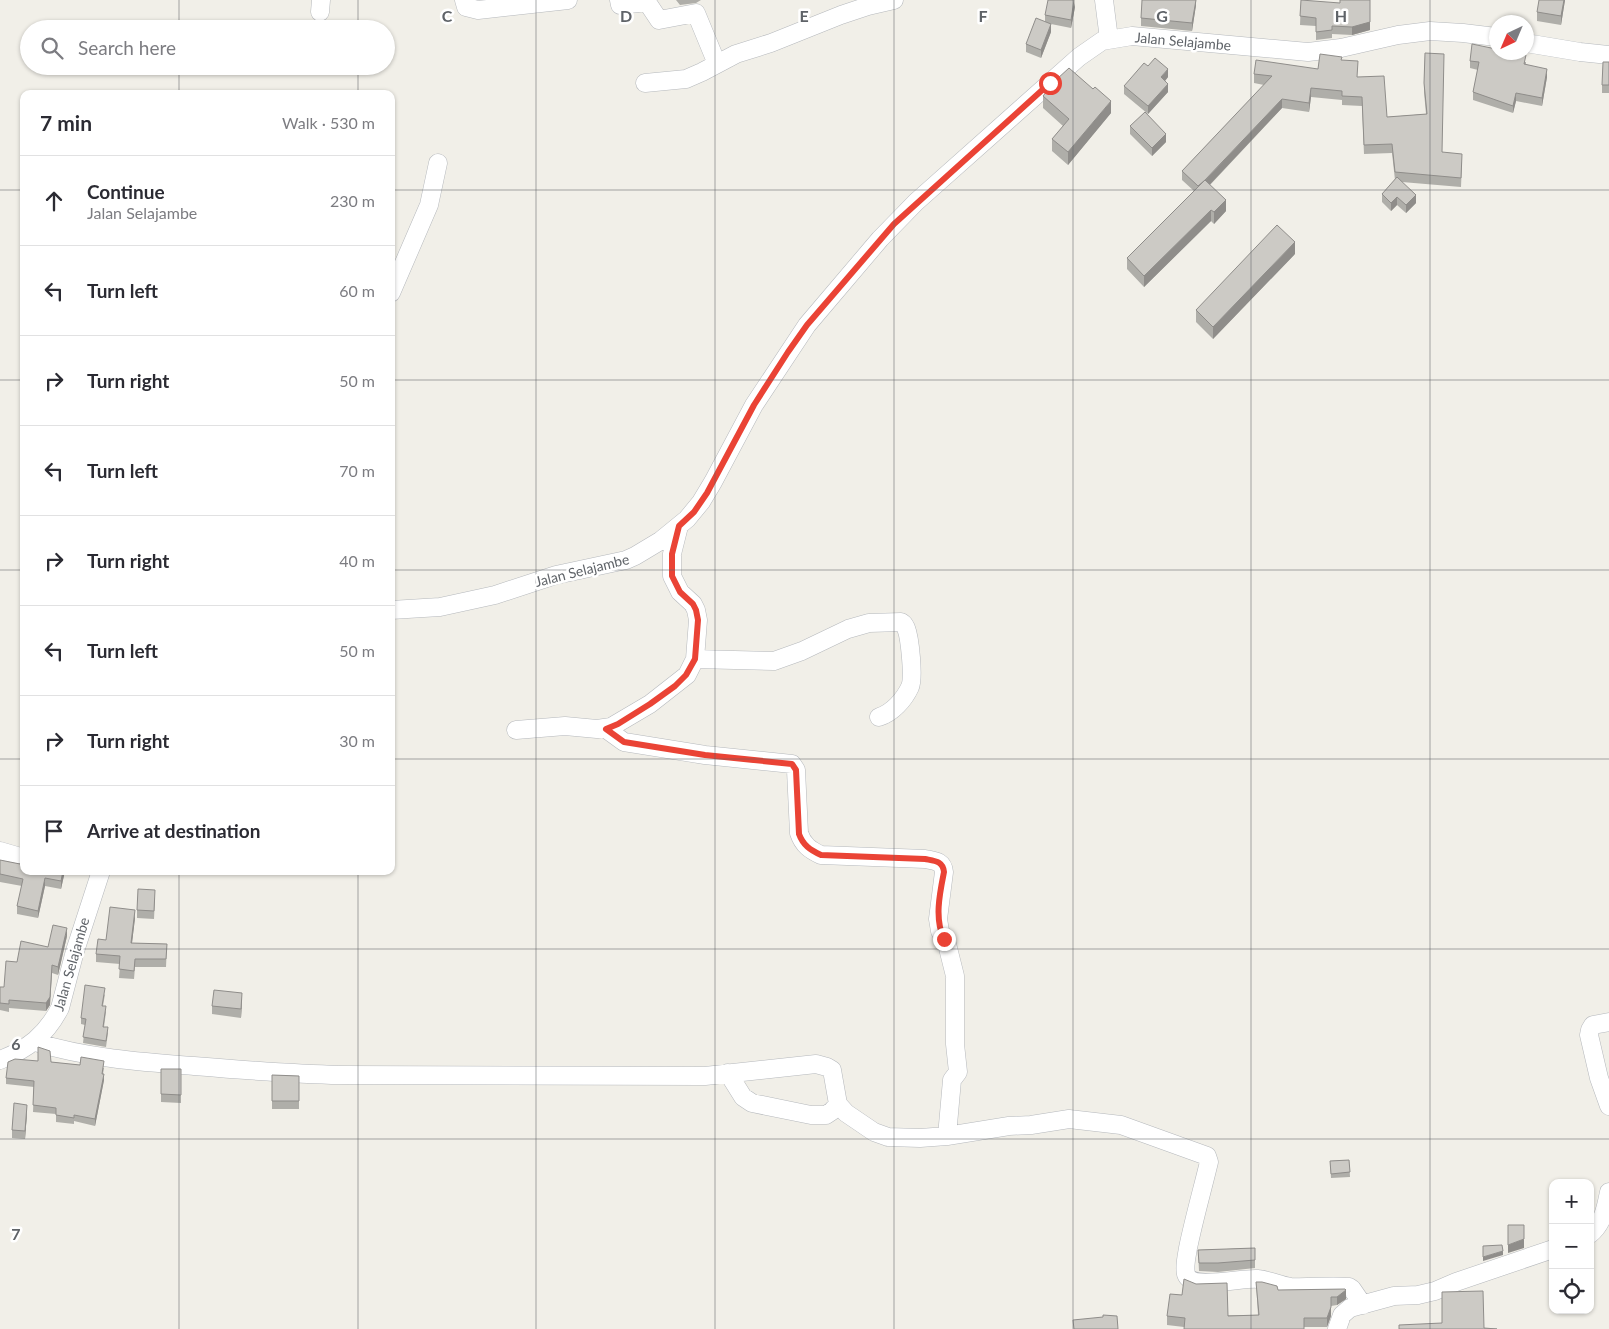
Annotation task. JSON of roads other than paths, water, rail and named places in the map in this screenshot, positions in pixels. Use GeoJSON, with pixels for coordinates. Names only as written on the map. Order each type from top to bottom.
{"type":"FeatureCollection","features":[{"type":"Feature","properties":{"kind":"street"},"geometry":{"type":"LineString","coordinates":[[464,0],[466,8],[478,10],[568,0]]}},
{"type":"Feature","properties":{"kind":"street"},"geometry":{"type":"LineString","coordinates":[[620,0],[620,4],[647,2],[659,20],[696,13],[716,64]]}},
{"type":"Feature","properties":{"kind":"street"},"geometry":{"type":"LineString","coordinates":[[645,83],[686,79],[736,54],[771,43],[841,15],[894,0]]}},
{"type":"Feature","properties":{"kind":"street"},"geometry":{"type":"LineString","coordinates":[[1104,0],[1109,39]]}},
{"type":"Feature","properties":{"kind":"street","name":"Jalan Selajambe"},"geometry":{"type":"LineString","coordinates":[[395,610],[440,607],[461,603],[495,595],[556,575],[612,564],[635,556],[660,541],[679,526],[694,512],[707,493],[754,405],[807,325],[880,239],[916,202],[1094,45],[1109,39],[1132,36],[1308,52],[1341,48],[1398,35],[1430,31],[1489,36]]}},
{"type":"Feature","properties":{"kind":"street"},"geometry":{"type":"LineString","coordinates":[[1534,44],[1609,55]]}},
{"type":"Feature","properties":{"kind":"street"},"geometry":{"type":"LineString","coordinates":[[395,284],[429,205],[438,163]]}},
{"type":"Feature","properties":{"kind":"street"},"geometry":{"type":"LineString","coordinates":[[516,730],[564,726],[606,729],[618,724],[650,704],[675,686],[686,675],[695,659],[698,620],[693,604],[680,592],[672,576],[672,554],[679,526]]}},
{"type":"Feature","properties":{"kind":"street"},"geometry":{"type":"LineString","coordinates":[[695,659],[774,661],[802,652],[848,629],[869,623],[901,622],[905,626],[908,638],[910,686],[893,710],[879,717]]}},
{"type":"Feature","properties":{"kind":"street"},"geometry":{"type":"LineString","coordinates":[[606,729],[624,742],[705,755],[792,764],[796,770],[799,834],[802,843],[811,851],[821,855],[925,859],[939,862],[944,866],[938,919],[940,931],[947,944],[955,976],[955,1044],[958,1072],[952,1080],[947,1136]]}},
{"type":"Feature","properties":{"kind":"street"},"geometry":{"type":"LineString","coordinates":[[0,851],[20,857]]}},
{"type":"Feature","properties":{"kind":"street","name":"Jalan Selajambe"},"geometry":{"type":"LineString","coordinates":[[0,1060],[35,1042],[49,1027],[60,1008],[97,875]]}},
{"type":"Feature","properties":{"kind":"street"},"geometry":{"type":"LineString","coordinates":[[1609,1022],[1593,1025],[1589,1036],[1599,1078],[1609,1106]]}},
{"type":"Feature","properties":{"kind":"street"},"geometry":{"type":"LineString","coordinates":[[35,1042],[87,1054],[150,1063],[297,1074],[705,1076],[816,1064],[832,1070],[838,1104],[846,1113],[874,1132],[888,1138],[947,1136],[1069,1119],[1120,1125],[1207,1156],[1209,1162],[1193,1221],[1188,1248],[1185,1273],[1188,1278],[1192,1281],[1205,1283],[1256,1278],[1289,1287],[1348,1287],[1352,1289],[1363,1305]]}},
{"type":"Feature","properties":{"kind":"street"},"geometry":{"type":"LineString","coordinates":[[728,1074],[743,1097],[752,1103],[811,1115],[826,1115],[838,1104]]}},
{"type":"Feature","properties":{"kind":"street"},"geometry":{"type":"LineString","coordinates":[[1594,1230],[1604,1214],[1609,1192]]}},
{"type":"Feature","properties":{"kind":"street"},"geometry":{"type":"LineString","coordinates":[[1337,1329],[1342,1315],[1350,1308],[1394,1296],[1418,1295],[1435,1291],[1549,1250]]}}]}
